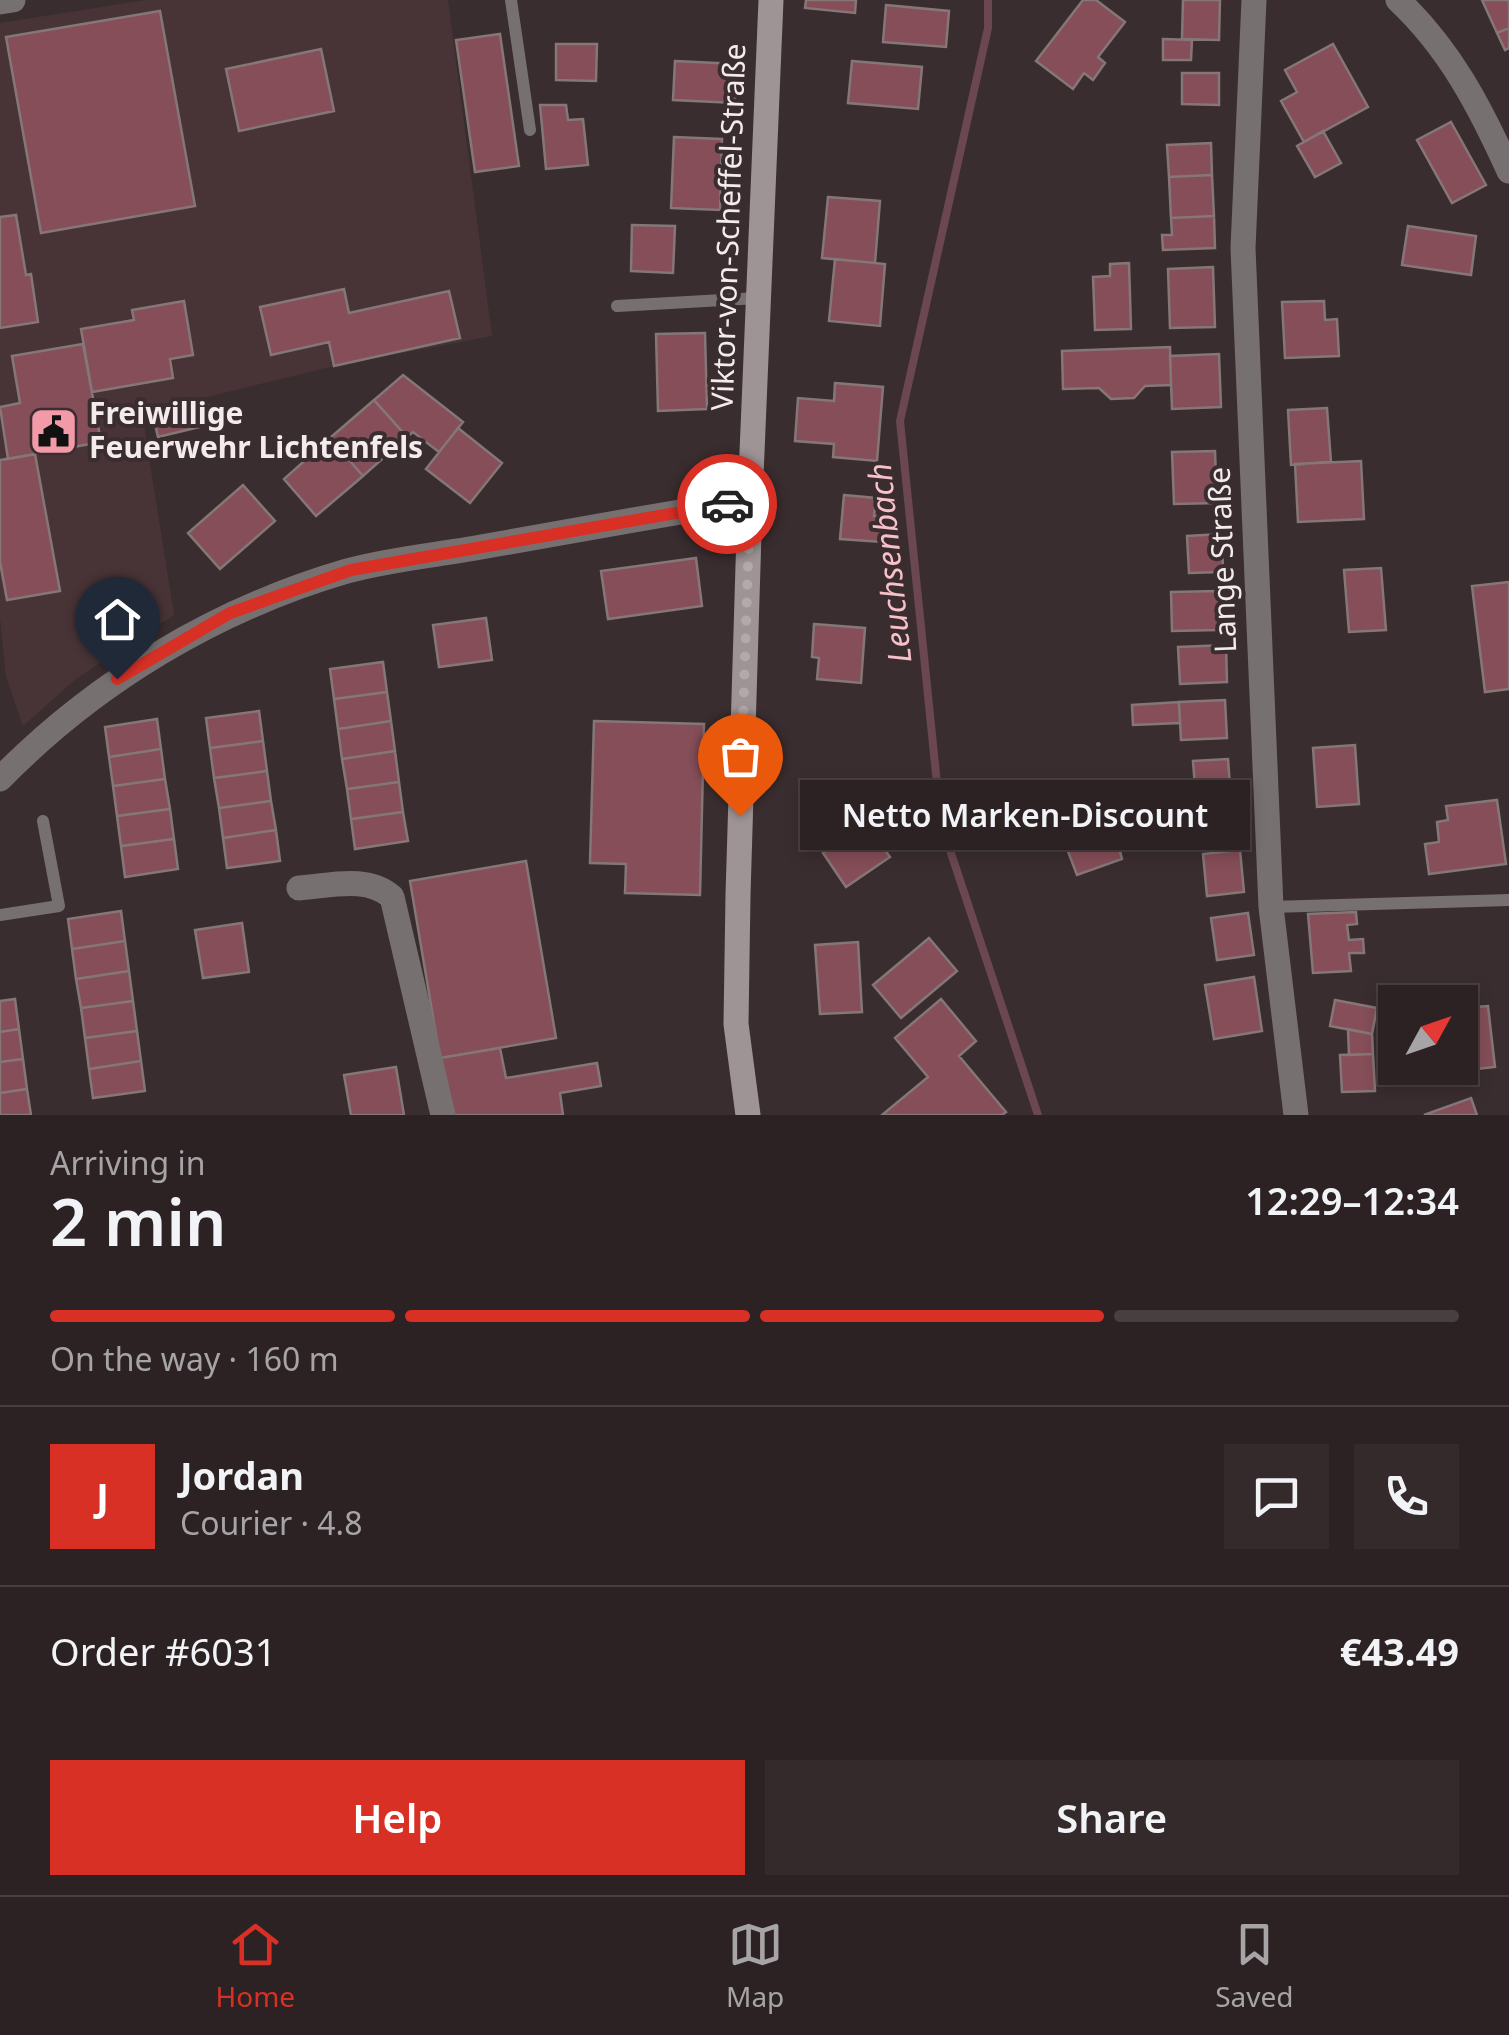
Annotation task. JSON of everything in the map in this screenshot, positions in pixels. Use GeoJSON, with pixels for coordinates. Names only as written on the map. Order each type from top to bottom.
{"type":"FeatureCollection","features":[{"type":"Feature","properties":{"kind":"street"},"geometry":{"type":"LineString","coordinates":[[0,2],[13,0]]}},
{"type":"Feature","properties":{"kind":"street","name":"Viktor-von-Scheffel-Straße"},"geometry":{"type":"LineString","coordinates":[[748,1115],[736,1005],[750,500],[772,0]]}},
{"type":"Feature","properties":{"kind":"street","name":"Lange Straße"},"geometry":{"type":"LineString","coordinates":[[1254,0],[1243,248],[1270,907],[1296,1115]]}},
{"type":"Feature","properties":{"kind":"street"},"geometry":{"type":"LineString","coordinates":[[1398,0],[1434,36],[1460,71],[1509,171]]}},
{"type":"Feature","properties":{"kind":"street"},"geometry":{"type":"LineString","coordinates":[[0,779],[25,753],[117,679],[230,613],[285,591],[351,570],[750,500]]}},
{"type":"Feature","properties":{"kind":"street"},"geometry":{"type":"LineString","coordinates":[[299,888],[370,884],[392,897],[443,1115]]}},
{"type":"Feature","properties":{"kind":"lane"},"geometry":{"type":"LineString","coordinates":[[511,0],[530,130]]}},
{"type":"Feature","properties":{"kind":"lane"},"geometry":{"type":"LineString","coordinates":[[617,306],[758,298]]}},
{"type":"Feature","properties":{"kind":"lane"},"geometry":{"type":"LineString","coordinates":[[0,915],[58,906],[43,821]]}},
{"type":"Feature","properties":{"kind":"lane"},"geometry":{"type":"LineString","coordinates":[[1270,907],[1509,900]]}},
{"type":"Feature","properties":{"kind":"shaded area"},"geometry":{"type":"Polygon","coordinates":[[[146,0],[448,0],[492,336],[334,366],[142,413],[174,615],[77,678],[23,726],[6,677],[0,618],[0,23],[146,0]]]}},
{"type":"Feature","properties":{"kind":"building"},"geometry":{"type":"Polygon","coordinates":[[[806,0],[856,0],[855,13],[805,8],[806,0]]]}},
{"type":"Feature","properties":{"kind":"building"},"geometry":{"type":"Polygon","coordinates":[[[1083,0],[1096,0],[1125,22],[1098,57],[1105,63],[1093,80],[1084,73],[1073,89],[1036,61],[1083,0]]]}},
{"type":"Feature","properties":{"kind":"building"},"geometry":{"type":"Polygon","coordinates":[[[1183,0],[1220,0],[1219,40],[1182,39],[1183,0]]]}},
{"type":"Feature","properties":{"kind":"building"},"geometry":{"type":"Polygon","coordinates":[[[1482,0],[1509,0],[1509,28],[1497,33],[1482,0]]]}},
{"type":"Feature","properties":{"kind":"building"},"geometry":{"type":"Polygon","coordinates":[[[886,5],[949,11],[946,47],[883,42],[886,5]]]}},
{"type":"Feature","properties":{"kind":"building"},"geometry":{"type":"Polygon","coordinates":[[[160,11],[195,206],[41,233],[6,37],[160,11]]]}},
{"type":"Feature","properties":{"kind":"building"},"geometry":{"type":"Polygon","coordinates":[[[1509,28],[1509,48],[1505,50],[1497,33],[1509,28]]]}},
{"type":"Feature","properties":{"kind":"building"},"geometry":{"type":"Polygon","coordinates":[[[500,34],[519,166],[475,172],[456,40],[500,34]]]}},
{"type":"Feature","properties":{"kind":"building"},"geometry":{"type":"Polygon","coordinates":[[[1163,39],[1192,40],[1191,60],[1163,60],[1163,39]]]}},
{"type":"Feature","properties":{"kind":"building"},"geometry":{"type":"Polygon","coordinates":[[[556,44],[597,44],[596,81],[556,80],[556,44]]]}},
{"type":"Feature","properties":{"kind":"building"},"geometry":{"type":"Polygon","coordinates":[[[1333,44],[1368,107],[1304,142],[1281,101],[1297,92],[1285,70],[1333,44]]]}},
{"type":"Feature","properties":{"kind":"building"},"geometry":{"type":"Polygon","coordinates":[[[321,49],[334,111],[239,131],[226,69],[321,49]]]}},
{"type":"Feature","properties":{"kind":"building"},"geometry":{"type":"Polygon","coordinates":[[[675,61],[737,64],[735,103],[673,100],[675,61]]]}},
{"type":"Feature","properties":{"kind":"building"},"geometry":{"type":"Polygon","coordinates":[[[852,61],[922,67],[918,109],[848,103],[852,61]]]}},
{"type":"Feature","properties":{"kind":"building"},"geometry":{"type":"Polygon","coordinates":[[[1182,73],[1219,73],[1219,105],[1182,104],[1182,73]]]}},
{"type":"Feature","properties":{"kind":"building"},"geometry":{"type":"Polygon","coordinates":[[[540,105],[566,105],[568,120],[583,119],[588,165],[546,169],[540,105]]]}},
{"type":"Feature","properties":{"kind":"building"},"geometry":{"type":"Polygon","coordinates":[[[1451,122],[1486,185],[1452,203],[1417,140],[1451,122]]]}},
{"type":"Feature","properties":{"kind":"building"},"geometry":{"type":"Polygon","coordinates":[[[1323,131],[1341,163],[1315,177],[1297,146],[1323,131]]]}},
{"type":"Feature","properties":{"kind":"building"},"geometry":{"type":"Polygon","coordinates":[[[674,137],[722,139],[720,210],[671,208],[674,137]]]}},
{"type":"Feature","properties":{"kind":"building"},"geometry":{"type":"Polygon","coordinates":[[[1211,143],[1212,175],[1169,177],[1167,145],[1211,143]]]}},
{"type":"Feature","properties":{"kind":"building"},"geometry":{"type":"Polygon","coordinates":[[[1212,175],[1214,216],[1171,218],[1169,177],[1212,175]]]}},
{"type":"Feature","properties":{"kind":"building"},"geometry":{"type":"Polygon","coordinates":[[[828,197],[880,201],[875,263],[822,258],[828,197]]]}},
{"type":"Feature","properties":{"kind":"building"},"geometry":{"type":"Polygon","coordinates":[[[16,215],[38,322],[0,328],[0,217],[16,215]]]}},
{"type":"Feature","properties":{"kind":"building"},"geometry":{"type":"Polygon","coordinates":[[[1214,216],[1215,248],[1163,250],[1162,235],[1172,235],[1171,218],[1214,216]]]}},
{"type":"Feature","properties":{"kind":"building"},"geometry":{"type":"Polygon","coordinates":[[[632,225],[675,226],[673,273],[631,271],[632,225]]]}},
{"type":"Feature","properties":{"kind":"building"},"geometry":{"type":"Polygon","coordinates":[[[1408,226],[1476,236],[1471,275],[1402,265],[1408,226]]]}},
{"type":"Feature","properties":{"kind":"building"},"geometry":{"type":"Polygon","coordinates":[[[835,259],[885,264],[880,326],[829,321],[835,259]]]}},
{"type":"Feature","properties":{"kind":"building"},"geometry":{"type":"Polygon","coordinates":[[[1129,263],[1131,329],[1095,330],[1093,277],[1110,276],[1110,264],[1129,263]]]}},
{"type":"Feature","properties":{"kind":"building"},"geometry":{"type":"Polygon","coordinates":[[[1213,267],[1215,327],[1170,328],[1168,269],[1213,267]]]}},
{"type":"Feature","properties":{"kind":"building"},"geometry":{"type":"Polygon","coordinates":[[[344,289],[349,313],[449,291],[460,338],[334,366],[329,342],[271,355],[260,307],[344,289]]]}},
{"type":"Feature","properties":{"kind":"building"},"geometry":{"type":"Polygon","coordinates":[[[184,301],[193,355],[170,359],[173,378],[92,392],[81,329],[134,320],[132,310],[184,301]]]}},
{"type":"Feature","properties":{"kind":"building"},"geometry":{"type":"Polygon","coordinates":[[[1324,301],[1325,320],[1337,319],[1339,356],[1285,358],[1282,302],[1324,301]]]}},
{"type":"Feature","properties":{"kind":"building"},"geometry":{"type":"Polygon","coordinates":[[[705,333],[707,409],[658,411],[656,334],[705,333]]]}},
{"type":"Feature","properties":{"kind":"building"},"geometry":{"type":"Polygon","coordinates":[[[83,344],[101,442],[8,459],[0,407],[20,403],[12,356],[83,344]]]}},
{"type":"Feature","properties":{"kind":"building"},"geometry":{"type":"Polygon","coordinates":[[[1170,347],[1171,385],[1145,386],[1134,398],[1111,399],[1099,388],[1063,389],[1062,351],[1170,347]]]}},
{"type":"Feature","properties":{"kind":"building"},"geometry":{"type":"Polygon","coordinates":[[[1219,354],[1221,407],[1172,409],[1170,356],[1219,354]]]}},
{"type":"Feature","properties":{"kind":"building"},"geometry":{"type":"Polygon","coordinates":[[[403,375],[463,422],[439,452],[413,432],[407,437],[374,400],[403,375]]]}},
{"type":"Feature","properties":{"kind":"building"},"geometry":{"type":"Polygon","coordinates":[[[835,383],[883,387],[877,461],[833,457],[834,444],[795,441],[798,398],[834,401],[835,383]]]}},
{"type":"Feature","properties":{"kind":"building"},"geometry":{"type":"Polygon","coordinates":[[[374,400],[407,437],[363,476],[330,438],[374,400]]]}},
{"type":"Feature","properties":{"kind":"building"},"geometry":{"type":"Polygon","coordinates":[[[212,405],[216,423],[158,437],[154,420],[212,405]]]}},
{"type":"Feature","properties":{"kind":"building"},"geometry":{"type":"Polygon","coordinates":[[[1327,408],[1331,462],[1291,465],[1288,410],[1327,408]]]}},
{"type":"Feature","properties":{"kind":"building"},"geometry":{"type":"Polygon","coordinates":[[[458,428],[502,463],[470,503],[426,469],[458,428]]]}},
{"type":"Feature","properties":{"kind":"building"},"geometry":{"type":"Polygon","coordinates":[[[330,438],[363,476],[316,516],[284,479],[330,438]]]}},
{"type":"Feature","properties":{"kind":"building"},"geometry":{"type":"Polygon","coordinates":[[[1215,451],[1217,503],[1174,504],[1172,452],[1215,451]]]}},
{"type":"Feature","properties":{"kind":"building"},"geometry":{"type":"Polygon","coordinates":[[[35,454],[60,591],[7,600],[0,562],[0,460],[35,454]]]}},
{"type":"Feature","properties":{"kind":"building"},"geometry":{"type":"Polygon","coordinates":[[[1361,461],[1364,519],[1298,522],[1295,464],[1361,461]]]}},
{"type":"Feature","properties":{"kind":"building"},"geometry":{"type":"Polygon","coordinates":[[[243,485],[275,521],[220,569],[188,533],[243,485]]]}},
{"type":"Feature","properties":{"kind":"building"},"geometry":{"type":"Polygon","coordinates":[[[844,495],[876,498],[874,516],[883,516],[882,542],[840,539],[844,495]]]}},
{"type":"Feature","properties":{"kind":"building"},"geometry":{"type":"Polygon","coordinates":[[[1222,534],[1223,572],[1189,573],[1187,536],[1222,534]]]}},
{"type":"Feature","properties":{"kind":"building"},"geometry":{"type":"Polygon","coordinates":[[[696,558],[702,606],[608,619],[601,571],[696,558]]]}},
{"type":"Feature","properties":{"kind":"building"},"geometry":{"type":"Polygon","coordinates":[[[1381,568],[1386,630],[1349,632],[1344,570],[1381,568]]]}},
{"type":"Feature","properties":{"kind":"building"},"geometry":{"type":"Polygon","coordinates":[[[1509,582],[1509,689],[1485,692],[1472,586],[1509,582]]]}},
{"type":"Feature","properties":{"kind":"building"},"geometry":{"type":"Polygon","coordinates":[[[1218,591],[1219,630],[1172,631],[1171,592],[1218,591]]]}},
{"type":"Feature","properties":{"kind":"building"},"geometry":{"type":"Polygon","coordinates":[[[486,618],[492,660],[439,667],[433,625],[486,618]]]}},
{"type":"Feature","properties":{"kind":"building"},"geometry":{"type":"Polygon","coordinates":[[[814,624],[865,628],[861,683],[817,679],[819,658],[812,657],[814,624]]]}},
{"type":"Feature","properties":{"kind":"building"},"geometry":{"type":"Polygon","coordinates":[[[1226,645],[1227,682],[1180,684],[1178,647],[1226,645]]]}},
{"type":"Feature","properties":{"kind":"building"},"geometry":{"type":"Polygon","coordinates":[[[383,662],[387,692],[334,699],[330,669],[383,662]]]}},
{"type":"Feature","properties":{"kind":"building"},"geometry":{"type":"Polygon","coordinates":[[[387,692],[391,721],[338,729],[334,699],[387,692]]]}},
{"type":"Feature","properties":{"kind":"building"},"geometry":{"type":"Polygon","coordinates":[[[1225,700],[1227,738],[1181,740],[1179,702],[1225,700]]]}},
{"type":"Feature","properties":{"kind":"building"},"geometry":{"type":"Polygon","coordinates":[[[1179,702],[1180,723],[1133,725],[1132,705],[1179,702]]]}},
{"type":"Feature","properties":{"kind":"building"},"geometry":{"type":"Polygon","coordinates":[[[259,711],[263,741],[210,748],[206,718],[259,711]]]}},
{"type":"Feature","properties":{"kind":"building"},"geometry":{"type":"Polygon","coordinates":[[[157,719],[161,749],[109,757],[105,727],[157,719]]]}},
{"type":"Feature","properties":{"kind":"building"},"geometry":{"type":"Polygon","coordinates":[[[391,721],[395,751],[342,759],[338,729],[391,721]]]}},
{"type":"Feature","properties":{"kind":"building"},"geometry":{"type":"Polygon","coordinates":[[[594,721],[704,724],[700,895],[625,893],[626,864],[590,863],[594,721]]]}},
{"type":"Feature","properties":{"kind":"building"},"geometry":{"type":"Polygon","coordinates":[[[263,741],[267,771],[214,778],[210,748],[263,741]]]}},
{"type":"Feature","properties":{"kind":"building"},"geometry":{"type":"Polygon","coordinates":[[[1355,745],[1359,804],[1317,807],[1313,748],[1355,745]]]}},
{"type":"Feature","properties":{"kind":"building"},"geometry":{"type":"Polygon","coordinates":[[[161,749],[165,779],[113,786],[109,757],[161,749]]]}},
{"type":"Feature","properties":{"kind":"building"},"geometry":{"type":"Polygon","coordinates":[[[395,751],[399,782],[347,789],[342,759],[395,751]]]}},
{"type":"Feature","properties":{"kind":"building"},"geometry":{"type":"Polygon","coordinates":[[[1228,759],[1231,799],[1196,801],[1193,761],[1228,759]]]}},
{"type":"Feature","properties":{"kind":"building"},"geometry":{"type":"Polygon","coordinates":[[[267,771],[271,801],[219,808],[214,778],[267,771]]]}},
{"type":"Feature","properties":{"kind":"building"},"geometry":{"type":"Polygon","coordinates":[[[165,779],[170,809],[117,816],[113,786],[165,779]]]}},
{"type":"Feature","properties":{"kind":"building"},"geometry":{"type":"Polygon","coordinates":[[[399,782],[403,812],[351,819],[347,789],[399,782]]]}},
{"type":"Feature","properties":{"kind":"building"},"geometry":{"type":"Polygon","coordinates":[[[879,788],[879,842],[890,857],[846,887],[823,853],[845,838],[844,789],[879,788]]]}},
{"type":"Feature","properties":{"kind":"building"},"geometry":{"type":"Polygon","coordinates":[[[1105,792],[1122,859],[1077,875],[1064,841],[1079,836],[1070,797],[1105,792]]]}},
{"type":"Feature","properties":{"kind":"building"},"geometry":{"type":"Polygon","coordinates":[[[1231,799],[1232,819],[1187,822],[1186,801],[1231,799]]]}},
{"type":"Feature","properties":{"kind":"building"},"geometry":{"type":"Polygon","coordinates":[[[1497,800],[1506,864],[1429,874],[1425,844],[1439,842],[1437,822],[1448,820],[1446,806],[1497,800]]]}},
{"type":"Feature","properties":{"kind":"building"},"geometry":{"type":"Polygon","coordinates":[[[271,801],[276,830],[223,838],[219,808],[271,801]]]}},
{"type":"Feature","properties":{"kind":"building"},"geometry":{"type":"Polygon","coordinates":[[[170,809],[174,839],[121,846],[117,816],[170,809]]]}},
{"type":"Feature","properties":{"kind":"building"},"geometry":{"type":"Polygon","coordinates":[[[403,812],[408,841],[355,849],[351,819],[403,812]]]}},
{"type":"Feature","properties":{"kind":"building"},"geometry":{"type":"Polygon","coordinates":[[[276,830],[280,861],[227,868],[223,838],[276,830]]]}},
{"type":"Feature","properties":{"kind":"building"},"geometry":{"type":"Polygon","coordinates":[[[174,839],[178,869],[125,877],[121,846],[174,839]]]}},
{"type":"Feature","properties":{"kind":"building"},"geometry":{"type":"Polygon","coordinates":[[[1240,850],[1244,892],[1207,896],[1203,854],[1240,850]]]}},
{"type":"Feature","properties":{"kind":"building"},"geometry":{"type":"Polygon","coordinates":[[[526,861],[556,1038],[440,1058],[410,881],[526,861]]]}},
{"type":"Feature","properties":{"kind":"building"},"geometry":{"type":"Polygon","coordinates":[[[121,911],[125,941],[72,949],[68,919],[121,911]]]}},
{"type":"Feature","properties":{"kind":"building"},"geometry":{"type":"Polygon","coordinates":[[[1356,912],[1357,924],[1347,925],[1349,940],[1363,939],[1364,953],[1349,953],[1351,971],[1313,973],[1308,914],[1356,912]]]}},
{"type":"Feature","properties":{"kind":"building"},"geometry":{"type":"Polygon","coordinates":[[[1248,913],[1254,955],[1217,960],[1211,918],[1248,913]]]}},
{"type":"Feature","properties":{"kind":"building"},"geometry":{"type":"Polygon","coordinates":[[[242,923],[249,972],[203,978],[195,930],[242,923]]]}},
{"type":"Feature","properties":{"kind":"building"},"geometry":{"type":"Polygon","coordinates":[[[929,938],[957,971],[901,1018],[873,985],[929,938]]]}},
{"type":"Feature","properties":{"kind":"building"},"geometry":{"type":"Polygon","coordinates":[[[125,941],[129,971],[76,979],[72,949],[125,941]]]}},
{"type":"Feature","properties":{"kind":"building"},"geometry":{"type":"Polygon","coordinates":[[[858,942],[862,1012],[820,1014],[815,945],[858,942]]]}},
{"type":"Feature","properties":{"kind":"building"},"geometry":{"type":"Polygon","coordinates":[[[129,971],[133,1001],[81,1008],[76,979],[129,971]]]}},
{"type":"Feature","properties":{"kind":"building"},"geometry":{"type":"Polygon","coordinates":[[[1254,977],[1262,1031],[1214,1039],[1205,985],[1254,977]]]}},
{"type":"Feature","properties":{"kind":"building"},"geometry":{"type":"Polygon","coordinates":[[[15,999],[19,1029],[0,1032],[0,1001],[15,999]]]}},
{"type":"Feature","properties":{"kind":"building"},"geometry":{"type":"Polygon","coordinates":[[[941,999],[976,1041],[959,1056],[1006,1112],[1002,1115],[882,1115],[928,1077],[895,1038],[941,999]]]}},
{"type":"Feature","properties":{"kind":"building"},"geometry":{"type":"Polygon","coordinates":[[[1335,1000],[1377,1008],[1372,1034],[1330,1026],[1335,1000]]]}},
{"type":"Feature","properties":{"kind":"building"},"geometry":{"type":"Polygon","coordinates":[[[133,1001],[137,1031],[85,1038],[81,1008],[133,1001]]]}},
{"type":"Feature","properties":{"kind":"building"},"geometry":{"type":"Polygon","coordinates":[[[1488,1006],[1495,1067],[1478,1069],[1478,1007],[1488,1006]]]}},
{"type":"Feature","properties":{"kind":"building"},"geometry":{"type":"Polygon","coordinates":[[[19,1029],[23,1059],[0,1062],[0,1032],[19,1029]]]}},
{"type":"Feature","properties":{"kind":"building"},"geometry":{"type":"Polygon","coordinates":[[[1348,1029],[1372,1034],[1373,1054],[1349,1055],[1348,1029]]]}},
{"type":"Feature","properties":{"kind":"building"},"geometry":{"type":"Polygon","coordinates":[[[137,1031],[141,1061],[89,1069],[85,1038],[137,1031]]]}},
{"type":"Feature","properties":{"kind":"building"},"geometry":{"type":"Polygon","coordinates":[[[500,1048],[506,1078],[597,1063],[601,1086],[560,1093],[563,1115],[450,1115],[440,1058],[500,1048]]]}},
{"type":"Feature","properties":{"kind":"building"},"geometry":{"type":"Polygon","coordinates":[[[1373,1054],[1375,1091],[1342,1092],[1340,1055],[1373,1054]]]}},
{"type":"Feature","properties":{"kind":"building"},"geometry":{"type":"Polygon","coordinates":[[[23,1059],[27,1089],[0,1093],[0,1062],[23,1059]]]}},
{"type":"Feature","properties":{"kind":"building"},"geometry":{"type":"Polygon","coordinates":[[[141,1061],[145,1091],[93,1098],[89,1069],[141,1061]]]}},
{"type":"Feature","properties":{"kind":"building"},"geometry":{"type":"Polygon","coordinates":[[[396,1067],[404,1115],[351,1115],[344,1075],[396,1067]]]}},
{"type":"Feature","properties":{"kind":"building"},"geometry":{"type":"Polygon","coordinates":[[[27,1089],[31,1115],[0,1115],[0,1093],[27,1089]]]}},
{"type":"Feature","properties":{"kind":"building"},"geometry":{"type":"Polygon","coordinates":[[[1471,1098],[1477,1115],[1424,1115],[1471,1098]]]}},
{"type":"Feature","properties":{"kind":"waterway","name":"Leuchsenbach"},"geometry":{"type":"LineString","coordinates":[[988,0],[988,28],[900,421],[941,823],[1038,1115]]}},
{"type":"Feature","properties":{"kind":"way so far"},"geometry":{"type":"LineString","coordinates":[[727,504],[750,500],[740,816]]}},
{"type":"Feature","properties":{"kind":"place","name":"Freiwillige Feuerwehr Lichtenfels"},"geometry":{"type":"Point","coordinates":[54,431]}},
{"type":"Feature","properties":{"kind":"place","name":"Netto Marken-Discount"},"geometry":{"type":"Point","coordinates":[740,816]}},
{"type":"Feature","properties":{"kind":"route"},"geometry":{"type":"LineString","coordinates":[[117,679],[230,613],[351,570],[727,504]]}}]}
